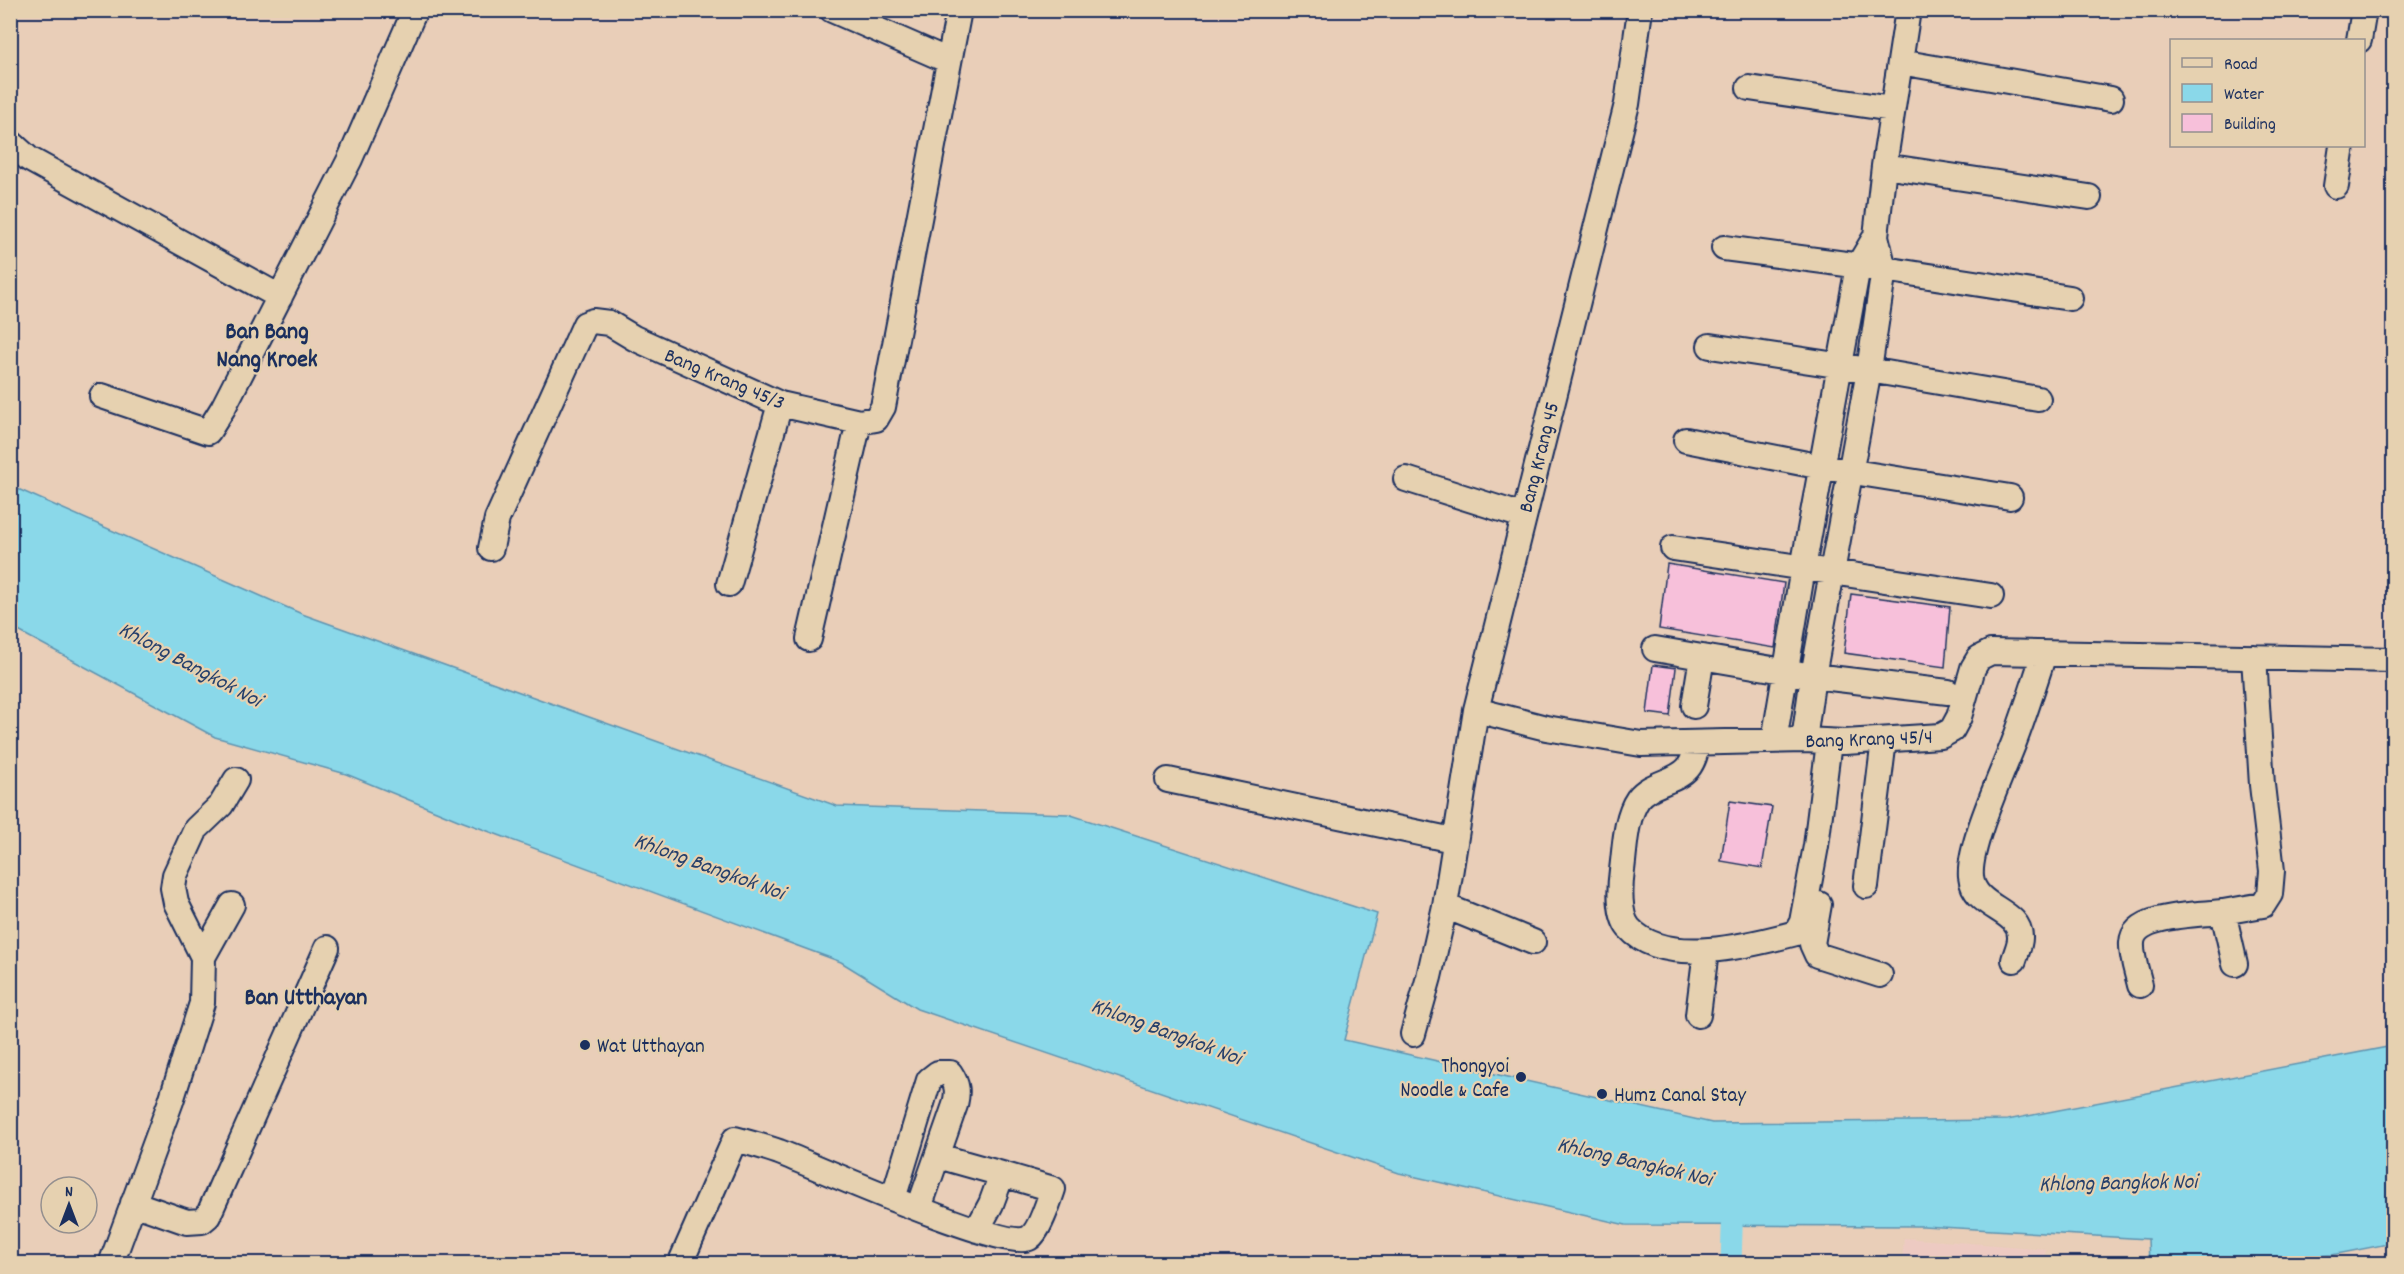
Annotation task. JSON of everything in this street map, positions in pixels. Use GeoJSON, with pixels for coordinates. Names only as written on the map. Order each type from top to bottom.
{"type":"FeatureCollection","features":[{"type":"Feature","properties":{"kind":"street"},"geometry":{"type":"LineString","coordinates":[[102,396],[208,432],[223,408],[350,159],[415,10]]}},
{"type":"Feature","properties":{"kind":"street"},"geometry":{"type":"LineString","coordinates":[[832,10],[949,61]]}},
{"type":"Feature","properties":{"kind":"street"},"geometry":{"type":"LineString","coordinates":[[809,639],[859,422],[876,419],[883,407],[959,10]]}},
{"type":"Feature","properties":{"kind":"street","name":"Bang Krang 45"},"geometry":{"type":"LineString","coordinates":[[1413,1034],[1429,977],[1444,906],[1476,710],[1627,104],[1640,10]]}},
{"type":"Feature","properties":{"kind":"street"},"geometry":{"type":"LineString","coordinates":[[2359,39],[2364,10]]}},
{"type":"Feature","properties":{"kind":"street"},"geometry":{"type":"LineString","coordinates":[[1804,740],[1813,676],[1869,370],[1884,269],[1876,236],[1900,63],[1903,11]]}},
{"type":"Feature","properties":{"kind":"street"},"geometry":{"type":"LineString","coordinates":[[1900,63],[2111,99]]}},
{"type":"Feature","properties":{"kind":"street"},"geometry":{"type":"LineString","coordinates":[[1749,88],[1892,109]]}},
{"type":"Feature","properties":{"kind":"street"},"geometry":{"type":"LineString","coordinates":[[10,142],[29,159],[280,297]]}},
{"type":"Feature","properties":{"kind":"street"},"geometry":{"type":"LineString","coordinates":[[2336,186],[2342,147]]}},
{"type":"Feature","properties":{"kind":"street"},"geometry":{"type":"LineString","coordinates":[[1884,166],[2089,197]]}},
{"type":"Feature","properties":{"kind":"street"},"geometry":{"type":"LineString","coordinates":[[1774,741],[1858,266],[1876,236]]}},
{"type":"Feature","properties":{"kind":"street"},"geometry":{"type":"LineString","coordinates":[[1724,249],[1884,269],[2070,298]]}},
{"type":"Feature","properties":{"kind":"street","name":"Bang Krang 45/3"},"geometry":{"type":"LineString","coordinates":[[491,548],[497,519],[585,324],[593,321],[609,323],[634,338],[780,404],[859,422]]}},
{"type":"Feature","properties":{"kind":"street"},"geometry":{"type":"LineString","coordinates":[[1710,346],[1841,365],[2038,399]]}},
{"type":"Feature","properties":{"kind":"street"},"geometry":{"type":"LineString","coordinates":[[729,584],[780,404]]}},
{"type":"Feature","properties":{"kind":"street"},"geometry":{"type":"LineString","coordinates":[[1686,440],[1822,467],[2010,497]]}},
{"type":"Feature","properties":{"kind":"street"},"geometry":{"type":"LineString","coordinates":[[1406,478],[1523,516]]}},
{"type":"Feature","properties":{"kind":"street"},"geometry":{"type":"LineString","coordinates":[[1673,548],[1991,596]]}},
{"type":"Feature","properties":{"kind":"street"},"geometry":{"type":"LineString","coordinates":[[1655,649],[1813,676],[1948,692]]}},
{"type":"Feature","properties":{"kind":"street","name":"Bang Krang 45/4"},"geometry":{"type":"LineString","coordinates":[[1476,710],[1546,728],[1606,740],[1641,744],[1884,740],[1941,736],[1952,730],[1959,717],[1973,668],[1979,658],[1991,652],[2393,662]]}},
{"type":"Feature","properties":{"kind":"street"},"geometry":{"type":"LineString","coordinates":[[2014,960],[2021,940],[2019,927],[2008,915],[1995,909],[1973,888],[1971,874],[1983,822],[2017,735],[2035,653]]}},
{"type":"Feature","properties":{"kind":"street"},"geometry":{"type":"LineString","coordinates":[[1694,706],[1702,657]]}},
{"type":"Feature","properties":{"kind":"street"},"geometry":{"type":"LineString","coordinates":[[2140,985],[2132,943],[2136,931],[2146,922],[2263,905],[2270,894],[2272,871],[2262,784],[2254,657]]}},
{"type":"Feature","properties":{"kind":"street"},"geometry":{"type":"LineString","coordinates":[[1866,886],[1884,740]]}},
{"type":"Feature","properties":{"kind":"street"},"geometry":{"type":"LineString","coordinates":[[1698,743],[1688,769],[1678,776],[1653,786],[1639,798],[1632,811],[1621,876],[1621,900],[1628,927],[1644,939],[1669,947],[1706,951],[1731,948],[1796,933],[1802,922],[1837,742]]}},
{"type":"Feature","properties":{"kind":"street"},"geometry":{"type":"LineString","coordinates":[[1837,742],[1812,944],[1817,955],[1880,975]]}},
{"type":"Feature","properties":{"kind":"street"},"geometry":{"type":"LineString","coordinates":[[111,1263],[171,1101],[202,1002],[203,957],[176,903],[173,888],[175,875],[196,829],[221,805],[236,780]]}},
{"type":"Feature","properties":{"kind":"street"},"geometry":{"type":"LineString","coordinates":[[1168,780],[1453,840]]}},
{"type":"Feature","properties":{"kind":"street"},"geometry":{"type":"LineString","coordinates":[[203,957],[232,905]]}},
{"type":"Feature","properties":{"kind":"street"},"geometry":{"type":"LineString","coordinates":[[1444,906],[1533,942]]}},
{"type":"Feature","properties":{"kind":"street"},"geometry":{"type":"LineString","coordinates":[[2223,912],[2235,964]]}},
{"type":"Feature","properties":{"kind":"street"},"geometry":{"type":"LineString","coordinates":[[133,1203],[187,1222],[202,1221],[208,1216],[327,948]]}},
{"type":"Feature","properties":{"kind":"street"},"geometry":{"type":"LineString","coordinates":[[1698,1015],[1706,951]]}},
{"type":"Feature","properties":{"kind":"street"},"geometry":{"type":"LineString","coordinates":[[893,1198],[929,1080],[938,1073],[950,1073],[956,1082],[958,1091],[955,1105],[919,1208]]}},
{"type":"Feature","properties":{"kind":"street"},"geometry":{"type":"LineString","coordinates":[[680,1263],[735,1139],[778,1152],[976,1230],[1020,1241],[1030,1237],[1036,1230],[1053,1190],[938,1156]]}},
{"type":"Feature","properties":{"kind":"street"},"geometry":{"type":"LineString","coordinates":[[976,1230],[991,1204],[1002,1174]]}},
{"type":"Feature","properties":{"kind":"shaded area"},"geometry":{"type":"Polygon","coordinates":[[[1904,1238],[2046,1249],[2043,1263],[1902,1263],[1904,1238]]]}},
{"type":"Feature","properties":{"kind":"water","name":"Khlong Bangkok Noi"},"geometry":{"type":"Polygon","coordinates":[[[11,486],[302,614],[837,806],[1068,814],[1377,914],[1344,1040],[1712,1123],[2007,1120],[2393,1046],[2393,1243],[2332,1255],[2208,1263],[2149,1263],[2148,1239],[1923,1226],[1626,1225],[1399,1173],[917,1009],[841,962],[458,820],[346,774],[215,737],[11,627],[11,486]]]}},
{"type":"Feature","properties":{"kind":"building"},"geometry":{"type":"Polygon","coordinates":[[[1667,564],[1784,583],[1775,648],[1659,629],[1667,564]]]}},
{"type":"Feature","properties":{"kind":"building"},"geometry":{"type":"Polygon","coordinates":[[[1851,594],[1950,607],[1945,667],[1844,653],[1851,594]]]}},
{"type":"Feature","properties":{"kind":"building"},"geometry":{"type":"Polygon","coordinates":[[[1653,665],[1676,668],[1670,716],[1647,713],[1653,665]]]}},
{"type":"Feature","properties":{"kind":"building"},"geometry":{"type":"Polygon","coordinates":[[[1730,801],[1772,807],[1762,868],[1721,861],[1730,801]]]}},
{"type":"Feature","properties":{"kind":"waterway"},"geometry":{"type":"LineString","coordinates":[[1731,1264],[1733,1198]]}},
{"type":"Feature","properties":{"kind":"place","name":"Wat Utthayan"},"geometry":{"type":"Point","coordinates":[585,1045]}},
{"type":"Feature","properties":{"kind":"place","name":"Thongyoi Noodle & Cafe"},"geometry":{"type":"Point","coordinates":[1521,1077]}},
{"type":"Feature","properties":{"kind":"place","name":"Humz Canal Stay"},"geometry":{"type":"Point","coordinates":[1602,1094]}},
{"type":"Feature","properties":{"kind":"district","name":"Ban Bang Nang Kroek"},"geometry":{"type":"Point","coordinates":[267,344]}},
{"type":"Feature","properties":{"kind":"district","name":"Ban Utthayan"},"geometry":{"type":"Point","coordinates":[306,996]}}]}
